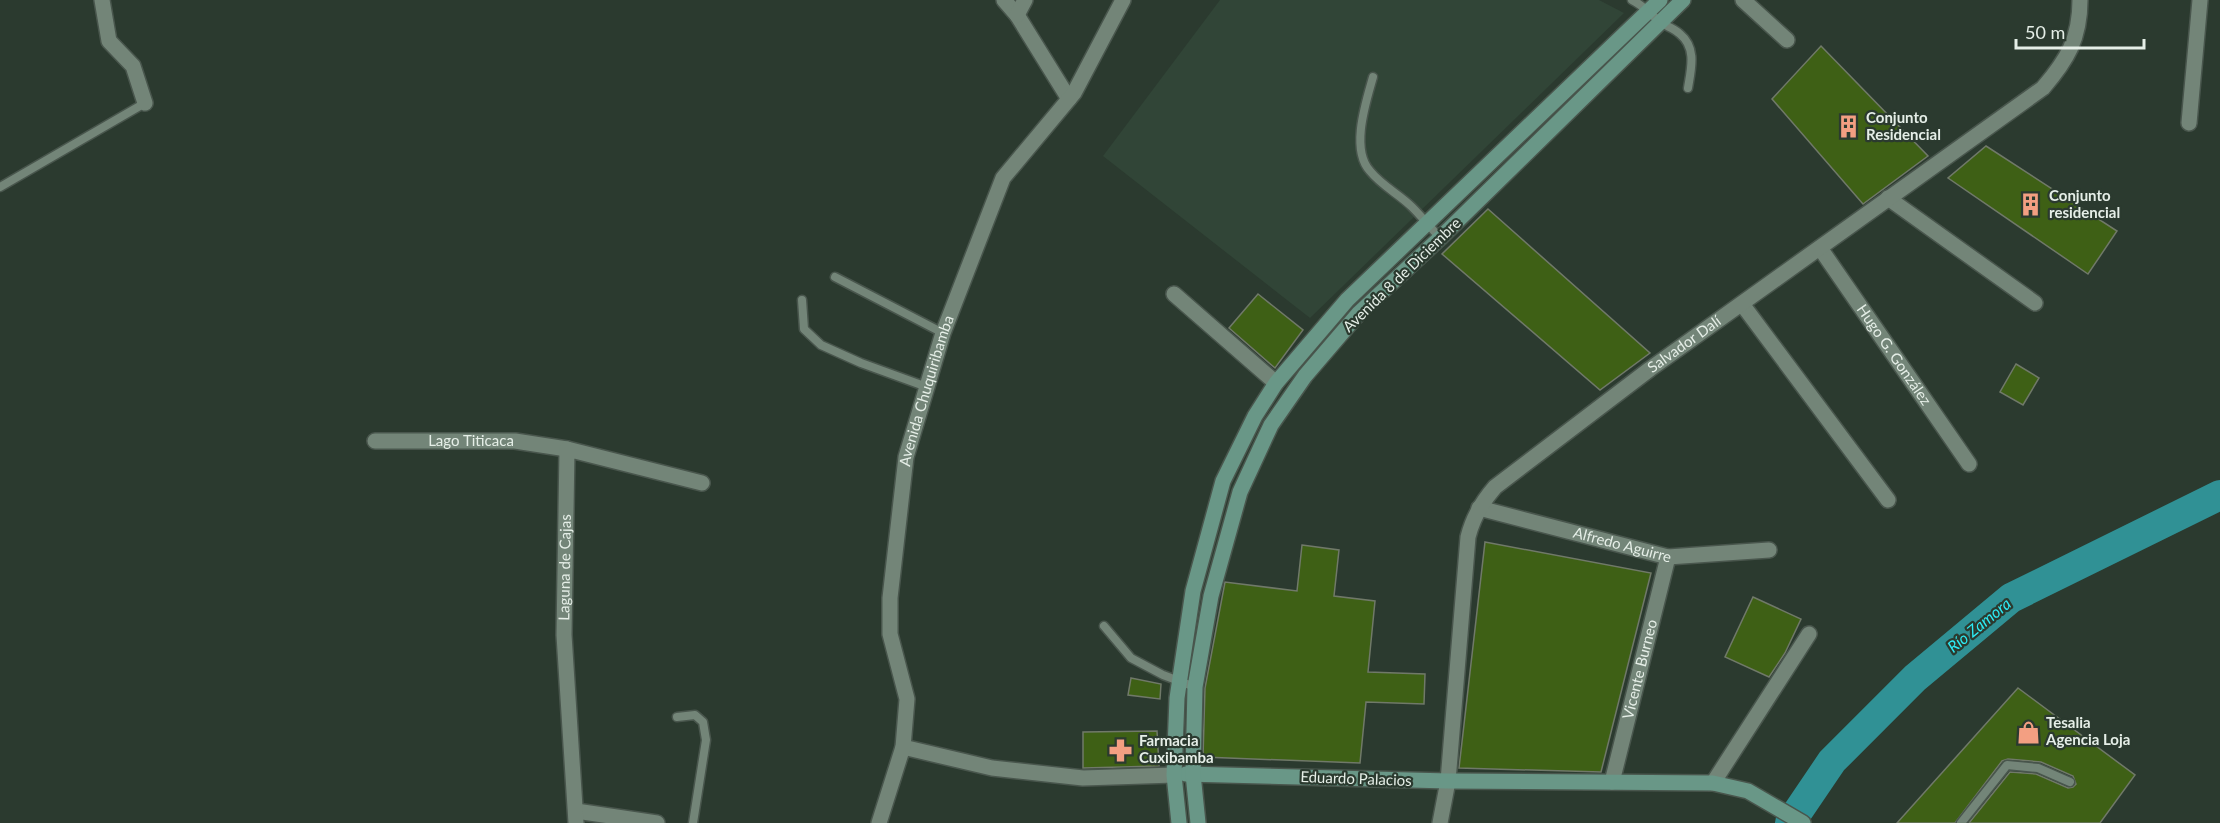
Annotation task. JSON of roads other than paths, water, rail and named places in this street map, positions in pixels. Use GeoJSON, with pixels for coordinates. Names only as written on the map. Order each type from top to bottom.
{"type":"FeatureCollection","features":[{"type":"Feature","properties":{"kind":"main road","name":"Avenida 8 de Diciembre"},"geometry":{"type":"LineString","coordinates":[[1179,823],[1174,775],[1177,698],[1192,591],[1222,481],[1255,416],[1276,383],[1347,300],[1660,0]]}},
{"type":"Feature","properties":{"kind":"main road","name":"Avenida 8 de Diciembre"},"geometry":{"type":"LineString","coordinates":[[1198,823],[1193,774],[1195,687],[1211,596],[1240,492],[1271,425],[1305,376],[1359,313],[1440,238],[1683,0]]}},
{"type":"Feature","properties":{"kind":"main road","name":"Eduardo Palacios"},"geometry":{"type":"LineString","coordinates":[[1174,775],[1448,781],[1713,783],[1748,791],[1803,823]]}},
{"type":"Feature","properties":{"kind":"street"},"geometry":{"type":"LineString","coordinates":[[102,0],[110,40],[133,66],[145,103]]}},
{"type":"Feature","properties":{"kind":"street"},"geometry":{"type":"LineString","coordinates":[[1004,0],[1017,15],[1069,99]]}},
{"type":"Feature","properties":{"kind":"street"},"geometry":{"type":"LineString","coordinates":[[1017,15],[1025,0]]}},
{"type":"Feature","properties":{"kind":"street","name":"Avenida Chuquiribamba"},"geometry":{"type":"LineString","coordinates":[[879,823],[903,747],[907,699],[890,634],[890,598],[906,457],[943,333],[1003,178],[1069,99],[1123,0]]}},
{"type":"Feature","properties":{"kind":"street"},"geometry":{"type":"LineString","coordinates":[[1743,0],[1787,40]]}},
{"type":"Feature","properties":{"kind":"street","name":"Salvador Dalí"},"geometry":{"type":"LineString","coordinates":[[1440,823],[1448,781],[1468,537],[1479,508],[1496,487],[1650,369],[2043,88],[2064,64],[2073,44],[2080,15],[2080,0]]}},
{"type":"Feature","properties":{"kind":"street"},"geometry":{"type":"LineString","coordinates":[[2188,123],[2200,0]]}},
{"type":"Feature","properties":{"kind":"street"},"geometry":{"type":"LineString","coordinates":[[1888,198],[2035,303]]}},
{"type":"Feature","properties":{"kind":"street","name":"Hugo G. González"},"geometry":{"type":"LineString","coordinates":[[1820,248],[1969,464]]}},
{"type":"Feature","properties":{"kind":"street"},"geometry":{"type":"LineString","coordinates":[[1174,294],[1276,383]]}},
{"type":"Feature","properties":{"kind":"street"},"geometry":{"type":"LineString","coordinates":[[1742,304],[1888,500]]}},
{"type":"Feature","properties":{"kind":"street","name":"Lago Titicaca"},"geometry":{"type":"LineString","coordinates":[[375,441],[515,441],[567,449]]}},
{"type":"Feature","properties":{"kind":"street"},"geometry":{"type":"LineString","coordinates":[[567,449],[702,483]]}},
{"type":"Feature","properties":{"kind":"street","name":"Laguna de Cajas"},"geometry":{"type":"LineString","coordinates":[[567,449],[564,635],[576,817]]}},
{"type":"Feature","properties":{"kind":"street","name":"Alfredo Aguirre"},"geometry":{"type":"LineString","coordinates":[[1479,508],[1668,557],[1769,550]]}},
{"type":"Feature","properties":{"kind":"street","name":"Vicente Burneo"},"geometry":{"type":"LineString","coordinates":[[1612,782],[1668,557]]}},
{"type":"Feature","properties":{"kind":"street"},"geometry":{"type":"LineString","coordinates":[[1713,783],[1809,633]]}},
{"type":"Feature","properties":{"kind":"street","name":"Eduardo Palacios"},"geometry":{"type":"LineString","coordinates":[[903,747],[992,768],[1083,778],[1174,775]]}},
{"type":"Feature","properties":{"kind":"street"},"geometry":{"type":"LineString","coordinates":[[576,817],[657,823]]}},
{"type":"Feature","properties":{"kind":"lane"},"geometry":{"type":"LineString","coordinates":[[1632,0],[1660,23],[1680,34],[1690,48],[1692,59],[1688,88]]}},
{"type":"Feature","properties":{"kind":"lane"},"geometry":{"type":"LineString","coordinates":[[1373,77],[1360,133],[1362,153],[1367,169],[1384,186],[1412,207],[1440,238]]}},
{"type":"Feature","properties":{"kind":"lane"},"geometry":{"type":"LineString","coordinates":[[0,187],[145,103]]}},
{"type":"Feature","properties":{"kind":"lane"},"geometry":{"type":"LineString","coordinates":[[835,277],[943,333]]}},
{"type":"Feature","properties":{"kind":"lane"},"geometry":{"type":"LineString","coordinates":[[802,300],[804,329],[821,345],[914,384],[927,387]]}},
{"type":"Feature","properties":{"kind":"lane"},"geometry":{"type":"LineString","coordinates":[[1104,626],[1131,658],[1195,687]]}},
{"type":"Feature","properties":{"kind":"lane"},"geometry":{"type":"LineString","coordinates":[[677,717],[695,715],[703,722],[706,740],[693,823]]}},
{"type":"Feature","properties":{"kind":"lane"},"geometry":{"type":"LineString","coordinates":[[1961,823],[2007,765],[2038,768],[2070,782]]}},
{"type":"Feature","properties":{"kind":"waterway","name":"Río Zamora"},"geometry":{"type":"LineString","coordinates":[[1790,823],[1832,761],[1915,678],[2011,598],[2220,495]]}},
{"type":"Feature","properties":{"kind":"place","name":"Conjunto Residencial"},"geometry":{"type":"Point","coordinates":[1848,127]}},
{"type":"Feature","properties":{"kind":"place","name":"Conjunto residencial"},"geometry":{"type":"Point","coordinates":[2031,205]}},
{"type":"Feature","properties":{"kind":"place","name":"Tesalia Agencia Loja"},"geometry":{"type":"Point","coordinates":[2028,732]}},
{"type":"Feature","properties":{"kind":"place","name":"Farmacia Cuxibamba"},"geometry":{"type":"Point","coordinates":[1121,750]}}]}
